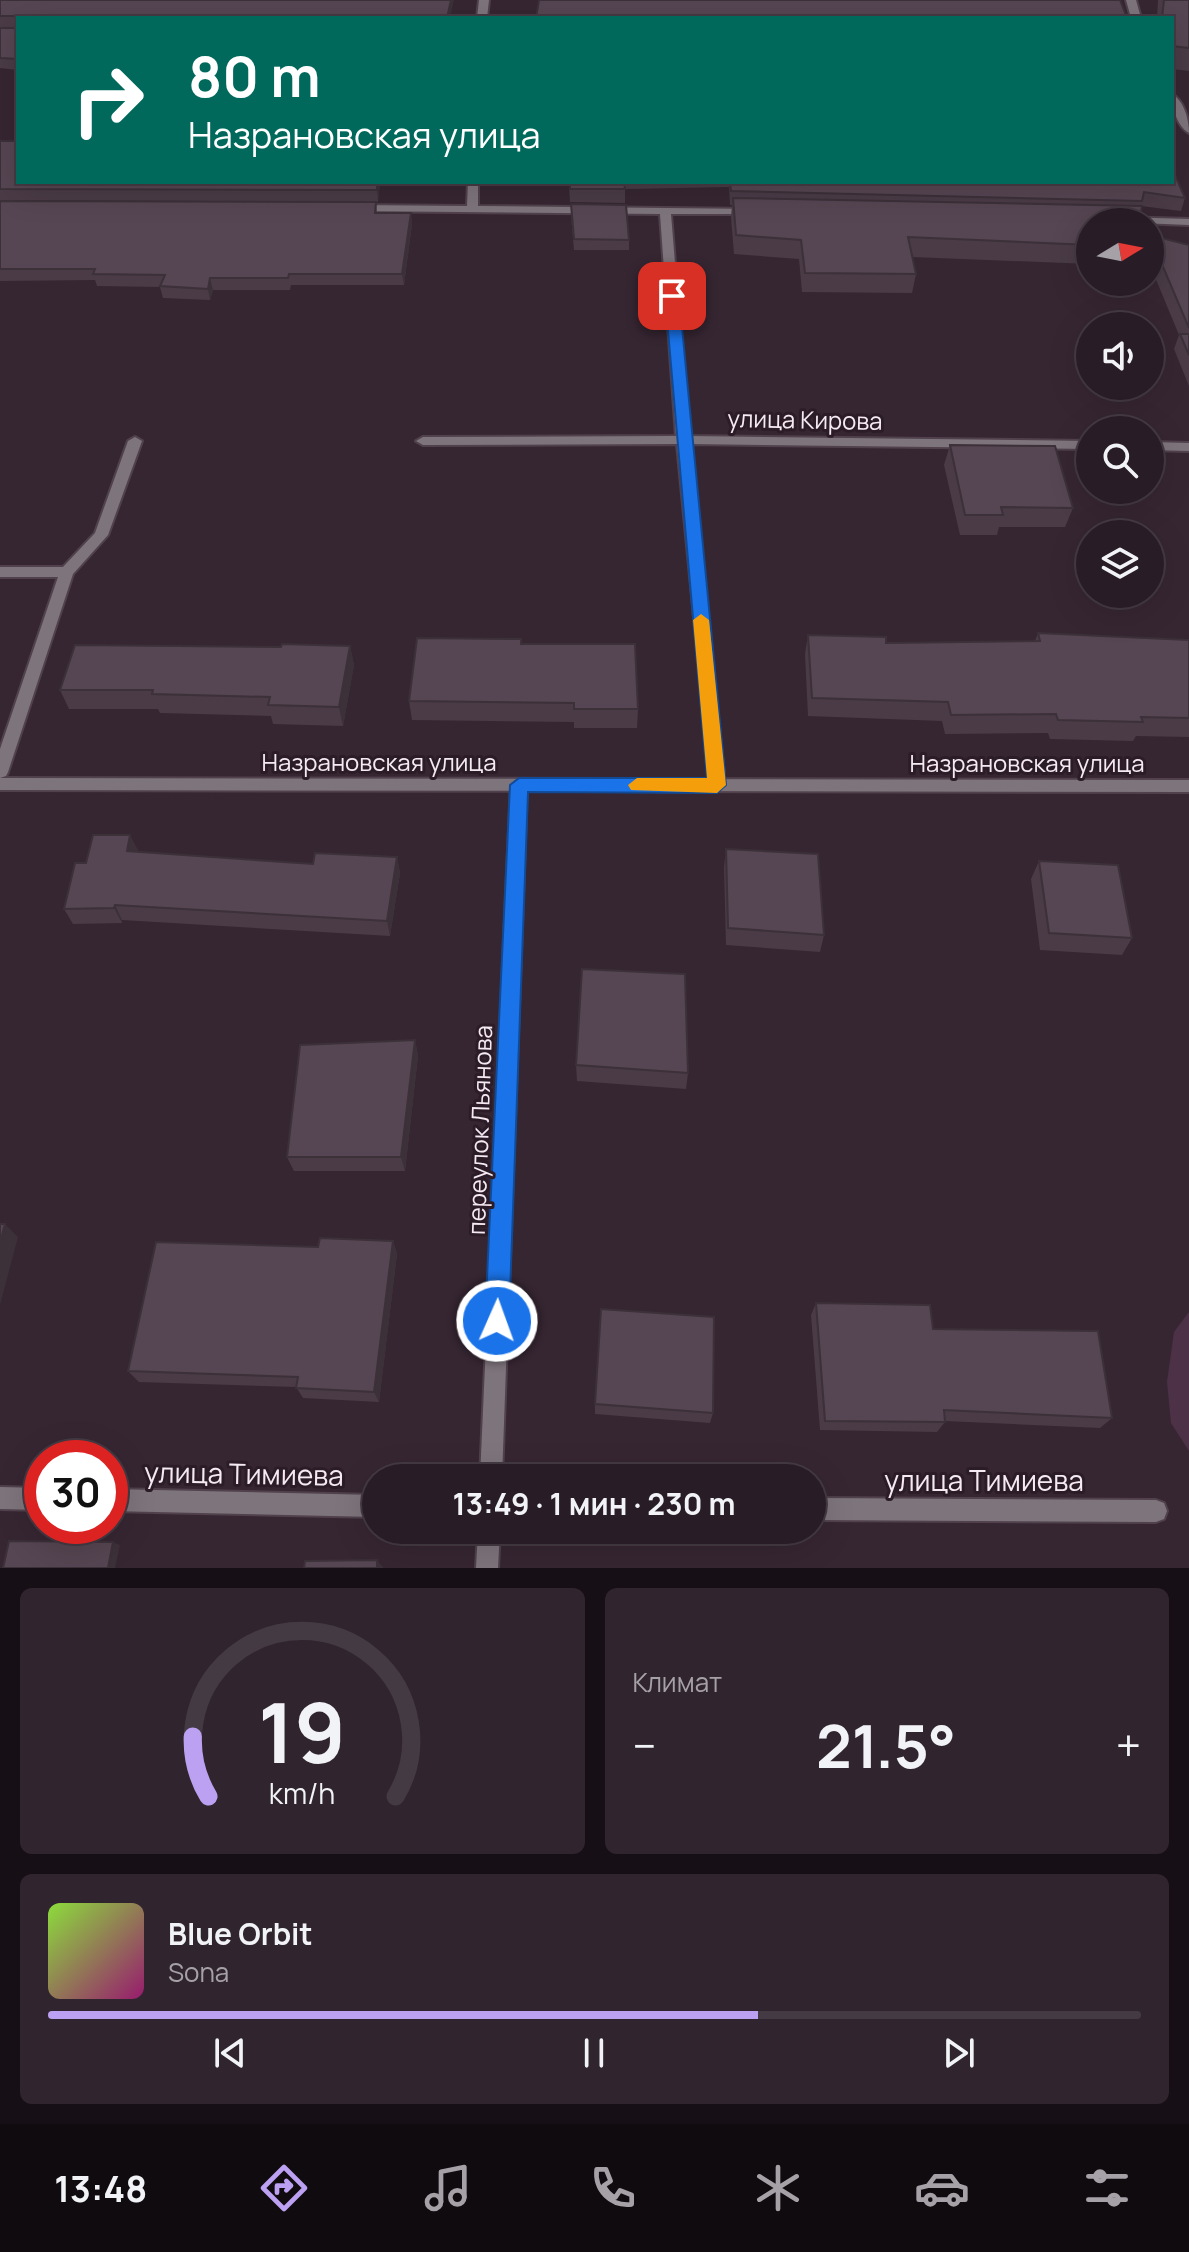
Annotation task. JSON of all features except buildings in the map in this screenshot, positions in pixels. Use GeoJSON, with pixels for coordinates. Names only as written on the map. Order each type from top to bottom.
{"type":"FeatureCollection","features":[{"type":"Feature","properties":{"kind":"street"},"geometry":{"type":"LineString","coordinates":[[1174,101],[1189,130]]}},
{"type":"Feature","properties":{"kind":"street"},"geometry":{"type":"LineString","coordinates":[[472,208],[473,184]]}},
{"type":"Feature","properties":{"kind":"street"},"geometry":{"type":"LineString","coordinates":[[346,208],[761,211]]}},
{"type":"Feature","properties":{"kind":"street"},"geometry":{"type":"LineString","coordinates":[[665,209],[683,440],[717,785]]}},
{"type":"Feature","properties":{"kind":"street"},"geometry":{"type":"LineString","coordinates":[[1164,221],[1189,222]]}},
{"type":"Feature","properties":{"kind":"street","name":"улица Кирова"},"geometry":{"type":"LineString","coordinates":[[423,441],[683,440],[1076,445]]}},
{"type":"Feature","properties":{"kind":"street"},"geometry":{"type":"LineString","coordinates":[[0,772],[67,572],[101,535],[135,441]]}},
{"type":"Feature","properties":{"kind":"street"},"geometry":{"type":"LineString","coordinates":[[1164,446],[1189,447]]}},
{"type":"Feature","properties":{"kind":"street"},"geometry":{"type":"LineString","coordinates":[[0,572],[67,572]]}},
{"type":"Feature","properties":{"kind":"street","name":"Назрановская улица"},"geometry":{"type":"LineString","coordinates":[[0,784],[1189,786]]}},
{"type":"Feature","properties":{"kind":"street","name":"переулок Льянова"},"geometry":{"type":"LineString","coordinates":[[492,1464],[519,785]]}},
{"type":"Feature","properties":{"kind":"street"},"geometry":{"type":"LineString","coordinates":[[0,1498],[24,1499]]}},
{"type":"Feature","properties":{"kind":"street","name":"улица Тимиева"},"geometry":{"type":"LineString","coordinates":[[128,1500],[362,1506]]}},
{"type":"Feature","properties":{"kind":"street","name":"улица Тимиева"},"geometry":{"type":"LineString","coordinates":[[826,1509],[1156,1511]]}},
{"type":"Feature","properties":{"kind":"street"},"geometry":{"type":"LineString","coordinates":[[487,1568],[488,1544]]}},
{"type":"Feature","properties":{"kind":"shaded area"},"geometry":{"type":"Polygon","coordinates":[[[1189,1312],[1189,1451],[1171,1423],[1167,1382],[1174,1332],[1189,1312]]]}},
{"type":"Feature","properties":{"kind":"slow traffic"},"geometry":{"type":"LineString","coordinates":[[637,785],[717,785],[701,620]]}},
{"type":"Feature","properties":{"kind":"route"},"geometry":{"type":"LineString","coordinates":[[497,1321],[519,785],[717,785],[672,296]]}}]}
